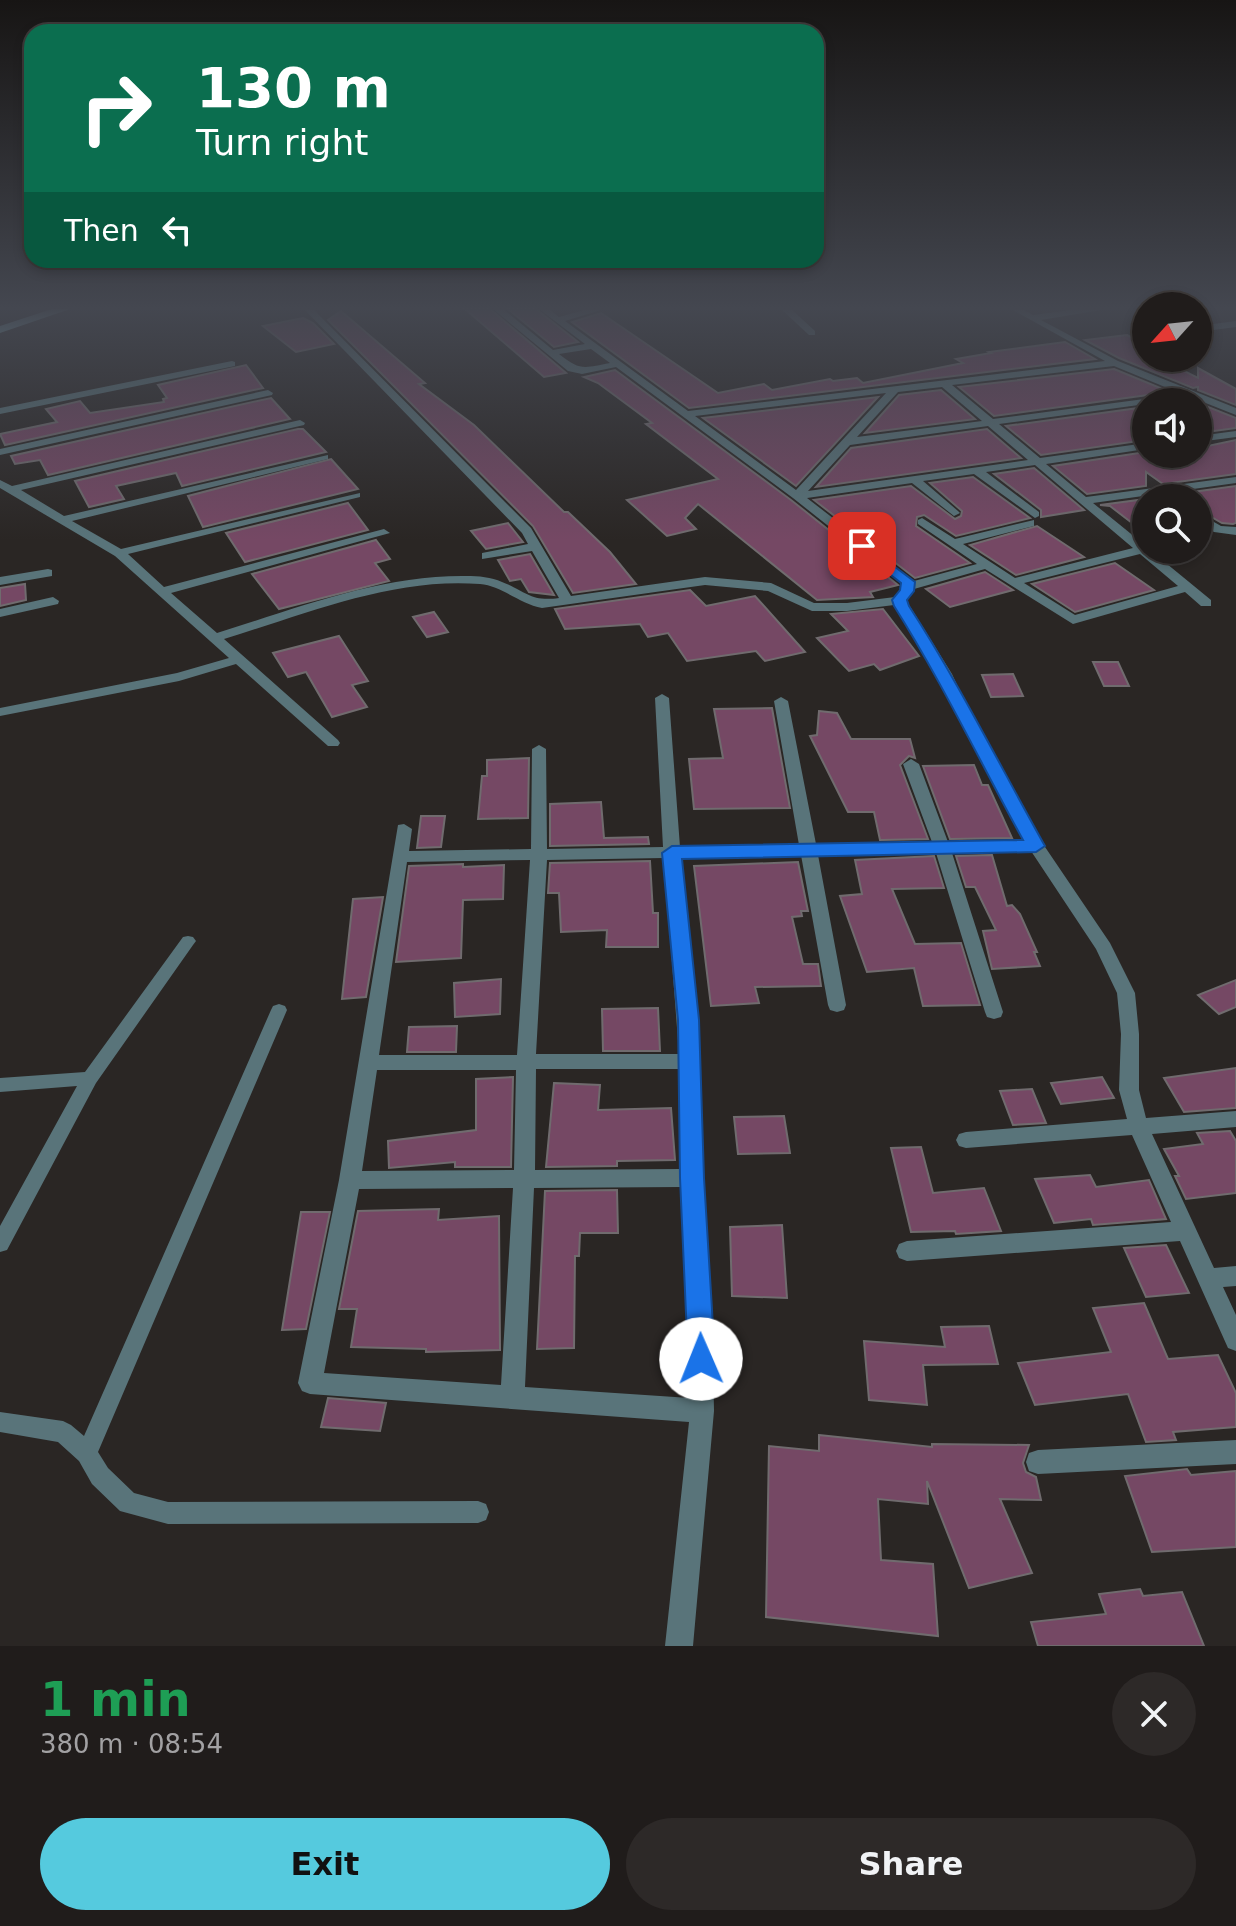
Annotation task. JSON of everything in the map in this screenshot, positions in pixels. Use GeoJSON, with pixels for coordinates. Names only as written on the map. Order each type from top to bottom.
{"type":"FeatureCollection","features":[{"type":"Feature","properties":{"kind":"street"},"geometry":{"type":"LineString","coordinates":[[0,411],[124,386]]}},
{"type":"Feature","properties":{"kind":"street"},"geometry":{"type":"LineString","coordinates":[[384,386],[516,520],[537,546],[567,601]]}},
{"type":"Feature","properties":{"kind":"street"},"geometry":{"type":"LineString","coordinates":[[647,386],[797,496],[910,586]]}},
{"type":"Feature","properties":{"kind":"street"},"geometry":{"type":"LineString","coordinates":[[686,414],[940,386]]}},
{"type":"Feature","properties":{"kind":"street"},"geometry":{"type":"LineString","coordinates":[[947,386],[1132,539]]}},
{"type":"Feature","properties":{"kind":"street"},"geometry":{"type":"LineString","coordinates":[[797,496],[893,392]]}},
{"type":"Feature","properties":{"kind":"street"},"geometry":{"type":"LineString","coordinates":[[0,452],[268,393]]}},
{"type":"Feature","properties":{"kind":"street"},"geometry":{"type":"LineString","coordinates":[[1212,403],[1236,412]]}},
{"type":"Feature","properties":{"kind":"street"},"geometry":{"type":"LineString","coordinates":[[847,442],[1132,404]]}},
{"type":"Feature","properties":{"kind":"street"},"geometry":{"type":"LineString","coordinates":[[6,486],[300,423]]}},
{"type":"Feature","properties":{"kind":"street"},"geometry":{"type":"LineString","coordinates":[[1212,437],[1236,434]]}},
{"type":"Feature","properties":{"kind":"street"},"geometry":{"type":"LineString","coordinates":[[797,496],[1132,448]]}},
{"type":"Feature","properties":{"kind":"street"},"geometry":{"type":"LineString","coordinates":[[64,519],[324,457]]}},
{"type":"Feature","properties":{"kind":"street"},"geometry":{"type":"LineString","coordinates":[[953,543],[1032,518],[977,471]]}},
{"type":"Feature","properties":{"kind":"street"},"geometry":{"type":"LineString","coordinates":[[914,479],[954,513]]}},
{"type":"Feature","properties":{"kind":"street"},"geometry":{"type":"LineString","coordinates":[[1212,485],[1236,480]]}},
{"type":"Feature","properties":{"kind":"street"},"geometry":{"type":"LineString","coordinates":[[6,486],[119,553],[333,743]]}},
{"type":"Feature","properties":{"kind":"street"},"geometry":{"type":"LineString","coordinates":[[119,553],[356,495]]}},
{"type":"Feature","properties":{"kind":"street"},"geometry":{"type":"LineString","coordinates":[[1087,500],[1132,497]]}},
{"type":"Feature","properties":{"kind":"street"},"geometry":{"type":"LineString","coordinates":[[922,522],[1073,620],[1188,587]]}},
{"type":"Feature","properties":{"kind":"street"},"geometry":{"type":"LineString","coordinates":[[1212,525],[1236,531]]}},
{"type":"Feature","properties":{"kind":"street"},"geometry":{"type":"LineString","coordinates":[[162,591],[384,533]]}},
{"type":"Feature","properties":{"kind":"street"},"geometry":{"type":"LineString","coordinates":[[486,556],[537,546]]}},
{"type":"Feature","properties":{"kind":"street"},"geometry":{"type":"LineString","coordinates":[[1013,582],[1132,552]]}},
{"type":"Feature","properties":{"kind":"street"},"geometry":{"type":"LineString","coordinates":[[1161,564],[1206,603]]}},
{"type":"Feature","properties":{"kind":"street"},"geometry":{"type":"LineString","coordinates":[[215,638],[341,600],[456,580],[494,582],[512,589],[531,603],[567,601],[705,581],[771,587],[812,607],[847,607],[899,600],[910,586],[986,565]]}},
{"type":"Feature","properties":{"kind":"street"},"geometry":{"type":"LineString","coordinates":[[0,581],[48,573]]}},
{"type":"Feature","properties":{"kind":"street"},"geometry":{"type":"LineString","coordinates":[[899,600],[945,674],[971,730],[1036,846],[1104,947],[1126,993],[1130,1034],[1129,1090],[1139,1128],[1236,1340]]}},
{"type":"Feature","properties":{"kind":"street"},"geometry":{"type":"LineString","coordinates":[[0,613],[53,601]]}},
{"type":"Feature","properties":{"kind":"street"},"geometry":{"type":"LineString","coordinates":[[0,712],[179,677],[239,659]]}},
{"type":"Feature","properties":{"kind":"street"},"geometry":{"type":"LineString","coordinates":[[662,698],[690,1061],[692,1178],[701,1306],[702,1411],[679,1646]]}},
{"type":"Feature","properties":{"kind":"street"},"geometry":{"type":"LineString","coordinates":[[781,701],[837,1005]]}},
{"type":"Feature","properties":{"kind":"street"},"geometry":{"type":"LineString","coordinates":[[512,1397],[524,1177],[526,1064],[539,853],[539,749]]}},
{"type":"Feature","properties":{"kind":"street"},"geometry":{"type":"LineString","coordinates":[[911,764],[942,847],[994,1012]]}},
{"type":"Feature","properties":{"kind":"street"},"geometry":{"type":"LineString","coordinates":[[404,829],[350,1180],[310,1383],[702,1411]]}},
{"type":"Feature","properties":{"kind":"street"},"geometry":{"type":"LineString","coordinates":[[400,857],[1036,846]]}},
{"type":"Feature","properties":{"kind":"street"},"geometry":{"type":"LineString","coordinates":[[368,1063],[690,1061]]}},
{"type":"Feature","properties":{"kind":"street"},"geometry":{"type":"LineString","coordinates":[[966,1140],[1236,1119]]}},
{"type":"Feature","properties":{"kind":"street"},"geometry":{"type":"LineString","coordinates":[[350,1180],[692,1178]]}},
{"type":"Feature","properties":{"kind":"street"},"geometry":{"type":"LineString","coordinates":[[907,1251],[1184,1231]]}},
{"type":"Feature","properties":{"kind":"street"},"geometry":{"type":"LineString","coordinates":[[1206,1279],[1236,1276]]}},
{"type":"Feature","properties":{"kind":"street"},"geometry":{"type":"LineString","coordinates":[[1038,1462],[1236,1452]]}},
{"type":"Feature","properties":{"kind":"lane"},"geometry":{"type":"LineString","coordinates":[[0,1244],[90,1078],[188,941]]}},
{"type":"Feature","properties":{"kind":"lane"},"geometry":{"type":"LineString","coordinates":[[87,1453],[279,1010]]}},
{"type":"Feature","properties":{"kind":"lane"},"geometry":{"type":"LineString","coordinates":[[0,1085],[90,1078]]}},
{"type":"Feature","properties":{"kind":"lane"},"geometry":{"type":"LineString","coordinates":[[0,1422],[63,1432],[87,1453],[100,1476],[128,1503],[168,1513],[478,1512]]}},
{"type":"Feature","properties":{"kind":"building"},"geometry":{"type":"Polygon","coordinates":[[[159,386],[263,388],[5,445],[0,434],[57,422],[46,409],[80,401],[90,413],[164,402],[163,399],[167,398],[159,386]]]}},
{"type":"Feature","properties":{"kind":"building"},"geometry":{"type":"Polygon","coordinates":[[[393,386],[421,386],[474,425],[610,552],[636,584],[573,593],[533,526],[393,386]]]}},
{"type":"Feature","properties":{"kind":"building"},"geometry":{"type":"Polygon","coordinates":[[[602,386],[636,386],[791,500],[898,585],[870,592],[873,597],[817,600],[698,504],[685,518],[696,529],[667,536],[627,500],[718,479],[646,424],[652,423],[602,386]]]}},
{"type":"Feature","properties":{"kind":"building"},"geometry":{"type":"Polygon","coordinates":[[[659,386],[707,386],[718,393],[755,386],[766,386],[772,390],[794,386],[873,386],[689,408],[659,386]]]}},
{"type":"Feature","properties":{"kind":"building"},"geometry":{"type":"Polygon","coordinates":[[[1188,386],[1230,386],[1236,389],[1236,405],[1212,396],[1212,388],[1188,386]]]}},
{"type":"Feature","properties":{"kind":"building"},"geometry":{"type":"Polygon","coordinates":[[[959,387],[1160,388],[1132,388],[1132,397],[994,416],[959,387]]]}},
{"type":"Feature","properties":{"kind":"building"},"geometry":{"type":"Polygon","coordinates":[[[941,390],[975,419],[865,433],[899,395],[941,390]]]}},
{"type":"Feature","properties":{"kind":"building"},"geometry":{"type":"Polygon","coordinates":[[[878,397],[796,486],[703,418],[878,397]]]}},
{"type":"Feature","properties":{"kind":"building"},"geometry":{"type":"Polygon","coordinates":[[[271,398],[290,419],[48,475],[40,460],[15,464],[11,456],[271,398]]]}},
{"type":"Feature","properties":{"kind":"building"},"geometry":{"type":"Polygon","coordinates":[[[1132,409],[1132,442],[1041,455],[1006,426],[1132,409]]]}},
{"type":"Feature","properties":{"kind":"building"},"geometry":{"type":"Polygon","coordinates":[[[1212,409],[1236,418],[1236,428],[1214,431],[1212,409]]]}},
{"type":"Feature","properties":{"kind":"building"},"geometry":{"type":"Polygon","coordinates":[[[303,429],[326,452],[182,486],[176,473],[116,486],[124,499],[89,507],[75,481],[303,429]]]}},
{"type":"Feature","properties":{"kind":"building"},"geometry":{"type":"Polygon","coordinates":[[[987,429],[1021,458],[816,487],[851,448],[987,429]]]}},
{"type":"Feature","properties":{"kind":"building"},"geometry":{"type":"Polygon","coordinates":[[[1236,440],[1236,474],[1163,484],[1146,472],[1146,484],[1087,494],[1053,466],[1132,454],[1132,468],[1212,468],[1212,445],[1236,440]]]}},
{"type":"Feature","properties":{"kind":"building"},"geometry":{"type":"Polygon","coordinates":[[[331,459],[358,489],[203,527],[188,496],[331,459]]]}},
{"type":"Feature","properties":{"kind":"building"},"geometry":{"type":"Polygon","coordinates":[[[1034,468],[1084,510],[1041,517],[1041,510],[994,474],[1034,468]]]}},
{"type":"Feature","properties":{"kind":"building"},"geometry":{"type":"Polygon","coordinates":[[[973,477],[1030,518],[956,536],[924,515],[917,517],[916,526],[970,563],[915,578],[814,500],[911,486],[955,519],[961,516],[962,511],[930,483],[973,477]]]}},
{"type":"Feature","properties":{"kind":"building"},"geometry":{"type":"Polygon","coordinates":[[[1236,486],[1236,523],[1222,523],[1212,517],[1212,489],[1236,486]]]}},
{"type":"Feature","properties":{"kind":"building"},"geometry":{"type":"Polygon","coordinates":[[[1132,501],[1132,523],[1110,506],[1100,505],[1132,501]]]}},
{"type":"Feature","properties":{"kind":"building"},"geometry":{"type":"Polygon","coordinates":[[[348,503],[368,530],[245,562],[226,533],[348,503]]]}},
{"type":"Feature","properties":{"kind":"building"},"geometry":{"type":"Polygon","coordinates":[[[508,523],[523,542],[486,549],[471,531],[508,523]]]}},
{"type":"Feature","properties":{"kind":"building"},"geometry":{"type":"Polygon","coordinates":[[[1037,526],[1084,557],[1016,575],[970,545],[1037,526]]]}},
{"type":"Feature","properties":{"kind":"building"},"geometry":{"type":"Polygon","coordinates":[[[376,540],[390,559],[375,563],[389,581],[279,609],[252,574],[376,540]]]}},
{"type":"Feature","properties":{"kind":"building"},"geometry":{"type":"Polygon","coordinates":[[[530,554],[554,595],[529,592],[521,579],[510,581],[498,560],[530,554]]]}},
{"type":"Feature","properties":{"kind":"building"},"geometry":{"type":"Polygon","coordinates":[[[1115,563],[1154,590],[1075,612],[1032,584],[1115,563]]]}},
{"type":"Feature","properties":{"kind":"building"},"geometry":{"type":"Polygon","coordinates":[[[985,572],[1013,590],[950,607],[926,589],[985,572]]]}},
{"type":"Feature","properties":{"kind":"building"},"geometry":{"type":"Polygon","coordinates":[[[25,584],[26,600],[0,606],[0,588],[25,584]]]}},
{"type":"Feature","properties":{"kind":"building"},"geometry":{"type":"Polygon","coordinates":[[[690,590],[706,606],[755,596],[805,652],[765,661],[756,651],[687,661],[668,633],[648,637],[640,624],[565,629],[555,609],[690,590]]]}},
{"type":"Feature","properties":{"kind":"building"},"geometry":{"type":"Polygon","coordinates":[[[883,609],[919,656],[880,670],[874,664],[849,671],[817,638],[848,631],[831,614],[883,609]]]}},
{"type":"Feature","properties":{"kind":"building"},"geometry":{"type":"Polygon","coordinates":[[[434,612],[448,632],[427,637],[413,617],[434,612]]]}},
{"type":"Feature","properties":{"kind":"building"},"geometry":{"type":"Polygon","coordinates":[[[339,636],[368,681],[352,685],[367,707],[332,717],[306,672],[288,677],[273,653],[339,636]]]}},
{"type":"Feature","properties":{"kind":"building"},"geometry":{"type":"Polygon","coordinates":[[[1093,662],[1118,662],[1129,686],[1104,686],[1093,662]]]}},
{"type":"Feature","properties":{"kind":"building"},"geometry":{"type":"Polygon","coordinates":[[[1013,674],[1023,696],[991,697],[982,675],[1013,674]]]}},
{"type":"Feature","properties":{"kind":"building"},"geometry":{"type":"Polygon","coordinates":[[[772,708],[790,808],[694,809],[689,759],[723,758],[714,709],[772,708]]]}},
{"type":"Feature","properties":{"kind":"building"},"geometry":{"type":"Polygon","coordinates":[[[819,711],[837,713],[851,739],[910,739],[915,758],[909,756],[900,765],[928,839],[880,840],[874,812],[848,812],[810,736],[817,735],[819,711]]]}},
{"type":"Feature","properties":{"kind":"building"},"geometry":{"type":"Polygon","coordinates":[[[529,758],[528,818],[478,819],[482,776],[487,776],[487,760],[529,758]]]}},
{"type":"Feature","properties":{"kind":"building"},"geometry":{"type":"Polygon","coordinates":[[[974,765],[982,785],[988,785],[1012,838],[950,839],[923,766],[974,765]]]}},
{"type":"Feature","properties":{"kind":"building"},"geometry":{"type":"Polygon","coordinates":[[[601,802],[604,838],[648,837],[649,844],[550,846],[550,804],[601,802]]]}},
{"type":"Feature","properties":{"kind":"building"},"geometry":{"type":"Polygon","coordinates":[[[421,816],[445,816],[441,847],[417,848],[421,816]]]}},
{"type":"Feature","properties":{"kind":"building"},"geometry":{"type":"Polygon","coordinates":[[[992,855],[1007,906],[1012,905],[1020,914],[1040,966],[992,969],[983,931],[996,930],[975,887],[966,887],[956,856],[992,855]]]}},
{"type":"Feature","properties":{"kind":"building"},"geometry":{"type":"Polygon","coordinates":[[[934,856],[944,888],[892,889],[915,944],[961,943],[980,1005],[923,1006],[914,968],[867,972],[840,896],[862,894],[855,860],[934,856]]]}},
{"type":"Feature","properties":{"kind":"building"},"geometry":{"type":"Polygon","coordinates":[[[650,861],[653,913],[658,913],[658,947],[606,947],[607,930],[561,932],[559,893],[548,893],[550,863],[650,861]]]}},
{"type":"Feature","properties":{"kind":"building"},"geometry":{"type":"Polygon","coordinates":[[[798,862],[808,911],[801,911],[802,916],[792,917],[803,964],[818,964],[821,986],[755,987],[759,1003],[711,1006],[694,866],[798,862]]]}},
{"type":"Feature","properties":{"kind":"building"},"geometry":{"type":"Polygon","coordinates":[[[463,864],[463,867],[504,865],[503,899],[463,900],[461,958],[396,962],[409,866],[463,864]]]}},
{"type":"Feature","properties":{"kind":"building"},"geometry":{"type":"Polygon","coordinates":[[[383,897],[366,997],[342,999],[353,899],[383,897]]]}},
{"type":"Feature","properties":{"kind":"building"},"geometry":{"type":"Polygon","coordinates":[[[501,979],[500,1014],[455,1017],[454,983],[501,979]]]}},
{"type":"Feature","properties":{"kind":"building"},"geometry":{"type":"Polygon","coordinates":[[[1236,980],[1236,1007],[1219,1014],[1198,995],[1236,980]]]}},
{"type":"Feature","properties":{"kind":"building"},"geometry":{"type":"Polygon","coordinates":[[[658,1008],[660,1051],[603,1051],[602,1009],[658,1008]]]}},
{"type":"Feature","properties":{"kind":"building"},"geometry":{"type":"Polygon","coordinates":[[[457,1026],[456,1052],[407,1052],[409,1027],[457,1026]]]}},
{"type":"Feature","properties":{"kind":"building"},"geometry":{"type":"Polygon","coordinates":[[[1236,1068],[1236,1108],[1184,1112],[1164,1078],[1236,1068]]]}},
{"type":"Feature","properties":{"kind":"building"},"geometry":{"type":"Polygon","coordinates":[[[513,1077],[511,1167],[455,1167],[455,1162],[389,1168],[388,1141],[476,1130],[476,1079],[513,1077]]]}},
{"type":"Feature","properties":{"kind":"building"},"geometry":{"type":"Polygon","coordinates":[[[1102,1077],[1114,1098],[1061,1104],[1051,1083],[1102,1077]]]}},
{"type":"Feature","properties":{"kind":"building"},"geometry":{"type":"Polygon","coordinates":[[[554,1083],[600,1085],[598,1110],[671,1108],[675,1160],[617,1161],[617,1166],[546,1167],[554,1083]]]}},
{"type":"Feature","properties":{"kind":"building"},"geometry":{"type":"Polygon","coordinates":[[[1032,1089],[1046,1123],[1013,1125],[1000,1091],[1032,1089]]]}},
{"type":"Feature","properties":{"kind":"building"},"geometry":{"type":"Polygon","coordinates":[[[784,1116],[790,1153],[738,1154],[734,1117],[784,1116]]]}},
{"type":"Feature","properties":{"kind":"building"},"geometry":{"type":"Polygon","coordinates":[[[1230,1131],[1236,1141],[1236,1193],[1186,1199],[1175,1176],[1179,1176],[1164,1149],[1203,1144],[1197,1133],[1230,1131]]]}},
{"type":"Feature","properties":{"kind":"building"},"geometry":{"type":"Polygon","coordinates":[[[921,1147],[933,1193],[984,1188],[1001,1231],[956,1234],[955,1231],[911,1232],[891,1148],[921,1147]]]}},
{"type":"Feature","properties":{"kind":"building"},"geometry":{"type":"Polygon","coordinates":[[[1090,1175],[1096,1187],[1149,1180],[1166,1219],[1093,1225],[1091,1219],[1054,1223],[1035,1179],[1090,1175]]]}},
{"type":"Feature","properties":{"kind":"building"},"geometry":{"type":"Polygon","coordinates":[[[617,1190],[618,1233],[580,1233],[579,1256],[575,1256],[574,1348],[537,1349],[545,1191],[617,1190]]]}},
{"type":"Feature","properties":{"kind":"building"},"geometry":{"type":"Polygon","coordinates":[[[439,1209],[438,1220],[499,1216],[500,1350],[426,1352],[426,1349],[351,1347],[357,1309],[339,1309],[358,1211],[439,1209]]]}},
{"type":"Feature","properties":{"kind":"building"},"geometry":{"type":"Polygon","coordinates":[[[301,1212],[330,1212],[306,1329],[282,1330],[301,1212]]]}},
{"type":"Feature","properties":{"kind":"building"},"geometry":{"type":"Polygon","coordinates":[[[782,1225],[787,1298],[732,1296],[730,1227],[782,1225]]]}},
{"type":"Feature","properties":{"kind":"building"},"geometry":{"type":"Polygon","coordinates":[[[1166,1245],[1189,1293],[1146,1297],[1124,1248],[1166,1245]]]}},
{"type":"Feature","properties":{"kind":"building"},"geometry":{"type":"Polygon","coordinates":[[[1144,1303],[1168,1359],[1218,1355],[1236,1393],[1236,1427],[1173,1432],[1176,1440],[1146,1442],[1128,1394],[1035,1405],[1018,1363],[1111,1352],[1093,1308],[1144,1303]]]}},
{"type":"Feature","properties":{"kind":"building"},"geometry":{"type":"Polygon","coordinates":[[[989,1326],[998,1364],[923,1365],[927,1405],[869,1400],[864,1341],[945,1347],[941,1327],[989,1326]]]}},
{"type":"Feature","properties":{"kind":"building"},"geometry":{"type":"Polygon","coordinates":[[[328,1398],[386,1403],[380,1431],[321,1427],[328,1398]]]}},
{"type":"Feature","properties":{"kind":"building"},"geometry":{"type":"Polygon","coordinates":[[[819,1435],[932,1447],[932,1444],[1029,1445],[1023,1463],[1026,1472],[1036,1477],[1041,1500],[1000,1499],[1032,1573],[969,1588],[927,1481],[928,1504],[878,1499],[881,1560],[933,1564],[938,1636],[766,1617],[769,1446],[819,1451],[819,1435]]]}},
{"type":"Feature","properties":{"kind":"building"},"geometry":{"type":"Polygon","coordinates":[[[1187,1469],[1191,1475],[1236,1471],[1236,1547],[1152,1552],[1125,1476],[1187,1469]]]}},
{"type":"Feature","properties":{"kind":"building"},"geometry":{"type":"Polygon","coordinates":[[[1140,1589],[1143,1596],[1182,1592],[1204,1646],[1038,1646],[1031,1622],[1106,1614],[1099,1594],[1140,1589]]]}},
{"type":"Feature","properties":{"kind":"route"},"geometry":{"type":"LineString","coordinates":[[701,1359],[688,1020],[672,853],[1036,846],[971,730],[945,674],[901,606],[899,600],[910,586],[908,582],[862,546]]}}]}
